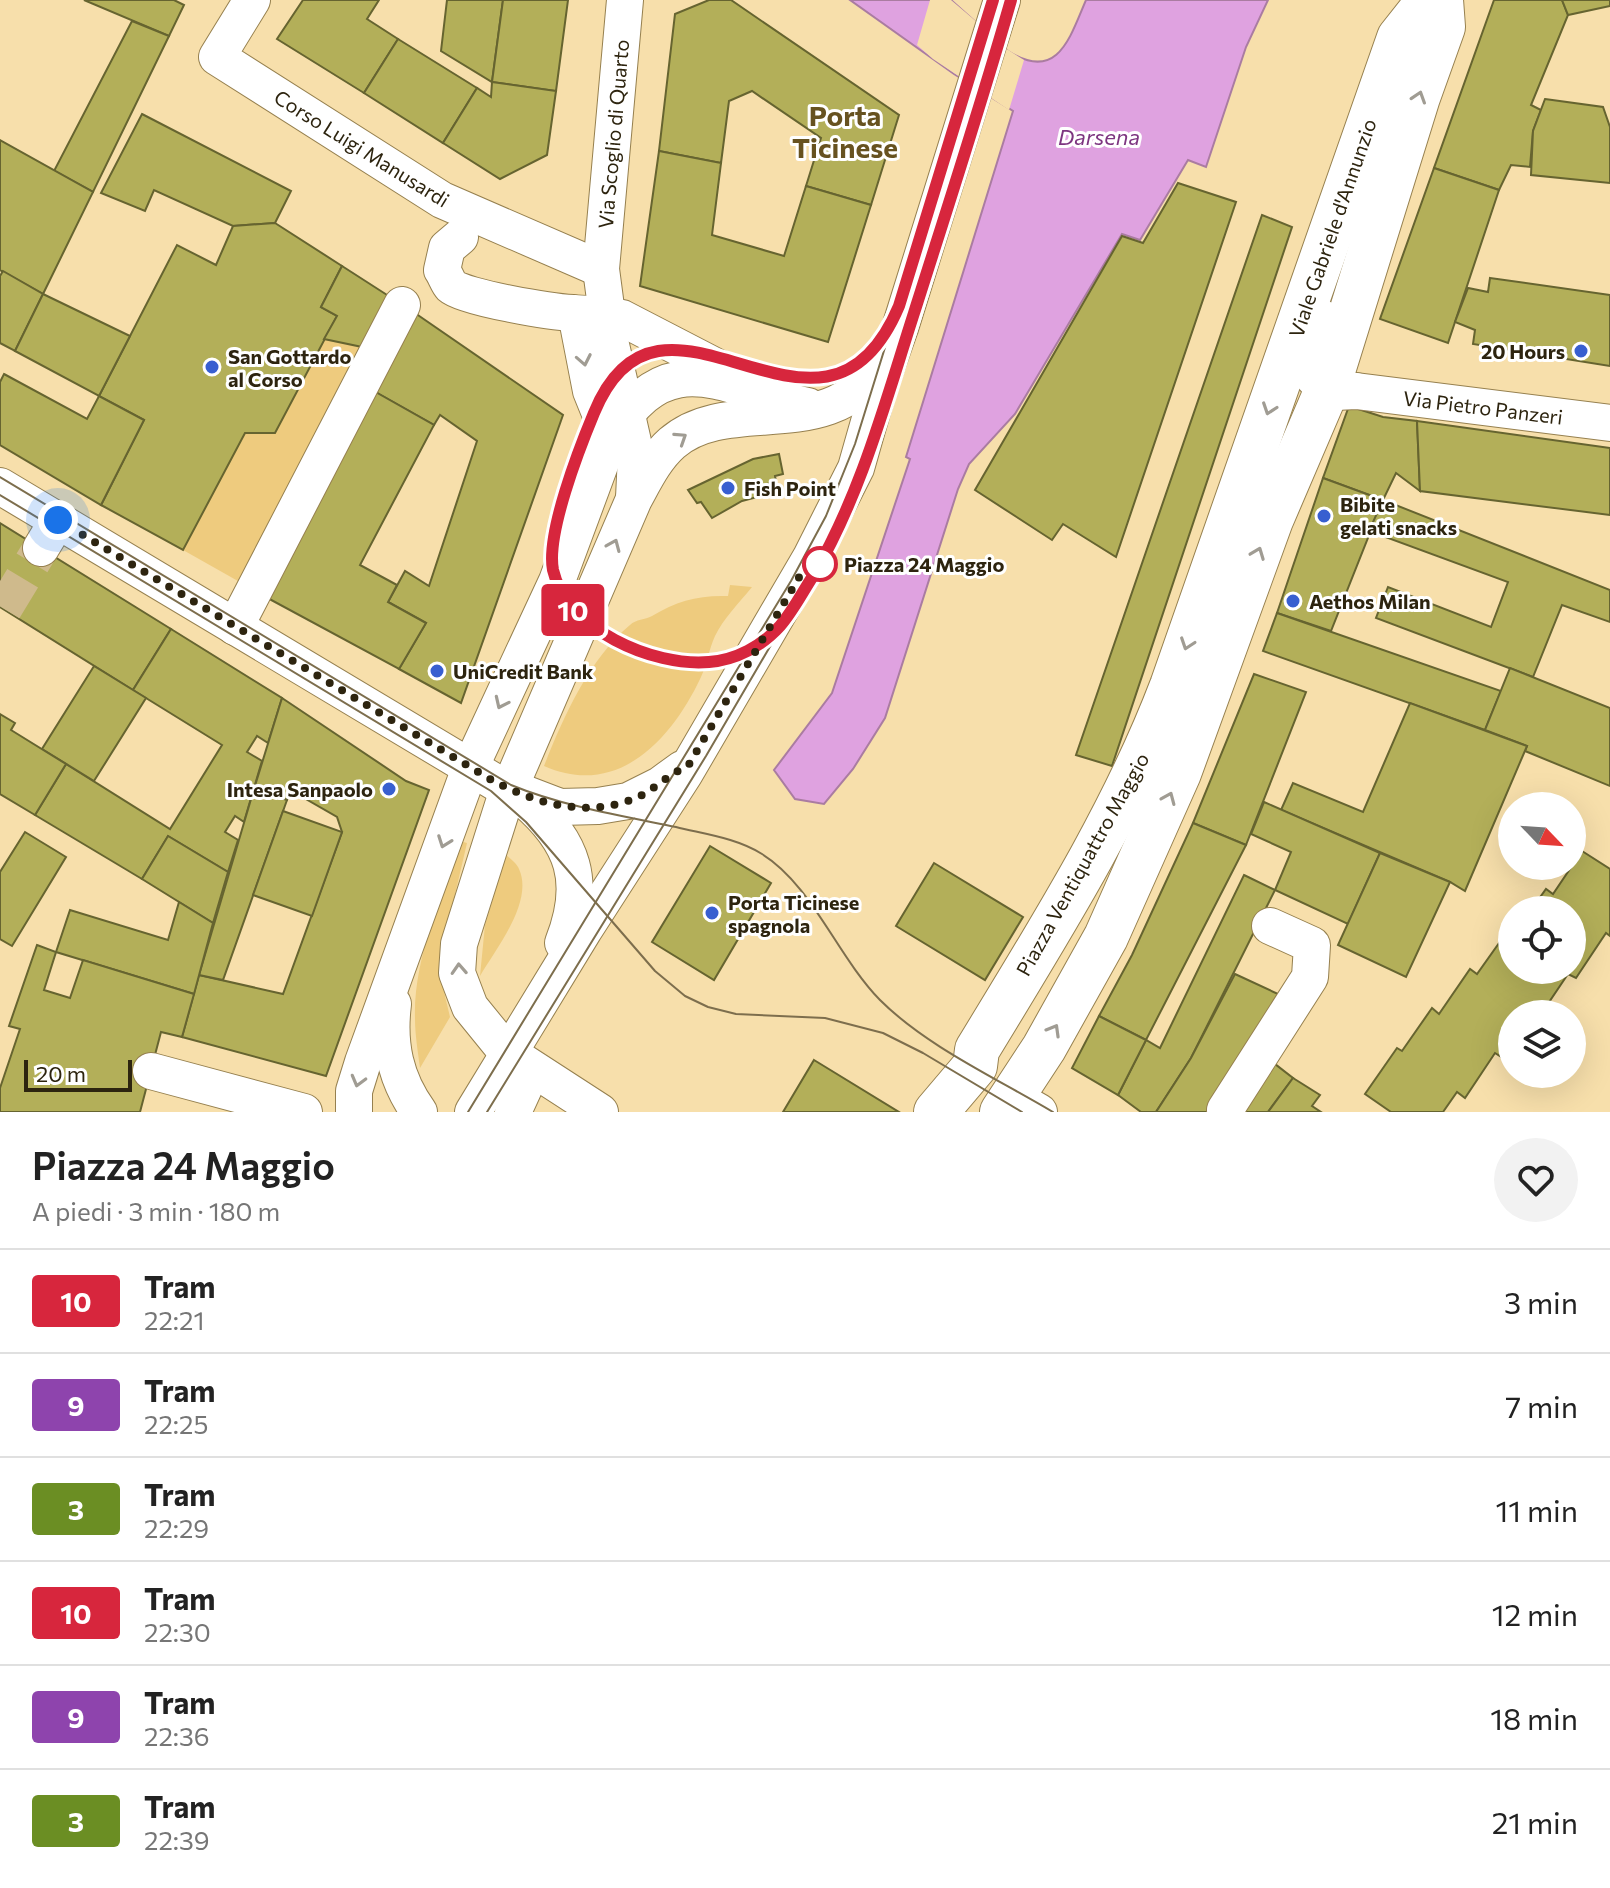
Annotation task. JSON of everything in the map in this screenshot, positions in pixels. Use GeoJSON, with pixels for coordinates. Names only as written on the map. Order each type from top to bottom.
{"type":"FeatureCollection","features":[{"type":"Feature","properties":{"kind":"main road","name":"Viale Gabriele d'Annunzio"},"geometry":{"type":"LineString","coordinates":[[1250,465],[1399,38],[1429,0]]}},
{"type":"Feature","properties":{"kind":"main road","name":"Viale Gabriele d'Annunzio"},"geometry":{"type":"LineString","coordinates":[[1291,475],[1334,396],[1418,97],[1443,27],[1441,0]]}},
{"type":"Feature","properties":{"kind":"main road","name":"Piazza Ventiquattro Maggio"},"geometry":{"type":"LineString","coordinates":[[936,1112],[975,1066],[977,1050],[1112,820],[1145,754],[1250,465]]}},
{"type":"Feature","properties":{"kind":"main road","name":"Piazza Ventiquattro Maggio"},"geometry":{"type":"LineString","coordinates":[[1018,1107],[1148,849],[1179,773],[1271,520],[1291,475]]}},
{"type":"Feature","properties":{"kind":"main road"},"geometry":{"type":"LineString","coordinates":[[971,1072],[1018,1107]]}},
{"type":"Feature","properties":{"kind":"street","name":"Via Scoglio di Quarto"},"geometry":{"type":"LineString","coordinates":[[601,269],[625,0]]}},
{"type":"Feature","properties":{"kind":"street"},"geometry":{"type":"LineString","coordinates":[[473,1112],[688,766],[811,557],[856,468],[1002,0]]}},
{"type":"Feature","properties":{"kind":"street","name":"Corso Luigi Manusardi"},"geometry":{"type":"LineString","coordinates":[[247,8],[217,57],[442,200],[601,269]]}},
{"type":"Feature","properties":{"kind":"street"},"geometry":{"type":"LineString","coordinates":[[1334,396],[1313,378],[1308,360],[1383,147],[1384,87],[1389,64]]}},
{"type":"Feature","properties":{"kind":"street"},"geometry":{"type":"LineString","coordinates":[[460,237],[447,248],[442,270],[451,286],[471,295],[631,322],[731,374],[751,389]]}},
{"type":"Feature","properties":{"kind":"street"},"geometry":{"type":"LineString","coordinates":[[601,269],[589,313],[618,424],[636,455],[634,499]]}},
{"type":"Feature","properties":{"kind":"street"},"geometry":{"type":"LineString","coordinates":[[235,627],[402,305]]}},
{"type":"Feature","properties":{"kind":"street"},"geometry":{"type":"LineString","coordinates":[[513,1112],[521,1098],[524,1079],[508,1052],[470,1007],[457,973],[459,944],[469,904],[509,790],[634,499],[660,455],[687,432],[732,420],[778,418],[838,404],[859,390],[880,366],[900,328]]}},
{"type":"Feature","properties":{"kind":"street"},"geometry":{"type":"LineString","coordinates":[[354,1112],[354,1091],[363,1062],[470,768],[557,581],[618,424],[652,388],[677,379],[705,378],[818,408]]}},
{"type":"Feature","properties":{"kind":"street","name":"Via Pietro Panzeri"},"geometry":{"type":"LineString","coordinates":[[1334,396],[1610,423]]}},
{"type":"Feature","properties":{"kind":"street"},"geometry":{"type":"LineString","coordinates":[[0,486],[50,534],[235,627],[509,790],[552,824],[567,847],[573,867],[575,905],[571,923],[540,1001]]}},
{"type":"Feature","properties":{"kind":"street"},"geometry":{"type":"LineString","coordinates":[[509,790],[560,807],[598,806],[628,801],[688,766]]}},
{"type":"Feature","properties":{"kind":"street"},"geometry":{"type":"LineString","coordinates":[[1225,1110],[1310,977],[1312,945],[1270,926]]}},
{"type":"Feature","properties":{"kind":"street"},"geometry":{"type":"LineString","coordinates":[[404,956],[392,1005],[390,1033],[402,1086],[419,1112]]}},
{"type":"Feature","properties":{"kind":"street"},"geometry":{"type":"LineString","coordinates":[[508,1052],[600,1112]]}},
{"type":"Feature","properties":{"kind":"street"},"geometry":{"type":"LineString","coordinates":[[151,1071],[304,1112]]}},
{"type":"Feature","properties":{"kind":"shaded area"},"geometry":{"type":"Polygon","coordinates":[[[324,339],[368,349],[245,585],[183,550],[245,433],[275,433],[324,339]]]}},
{"type":"Feature","properties":{"kind":"shaded area"},"geometry":{"type":"Polygon","coordinates":[[[730,585],[752,587],[718,630],[689,700],[658,741],[619,769],[596,775],[571,774],[544,766],[579,690],[615,639],[632,623],[670,606],[697,598],[728,596],[730,585]]]}},
{"type":"Feature","properties":{"kind":"shaded area"},"geometry":{"type":"Polygon","coordinates":[[[460,841],[467,843],[442,950],[441,979],[450,1017],[420,1068],[415,1019],[419,974],[430,928],[460,841]]]}},
{"type":"Feature","properties":{"kind":"shaded area"},"geometry":{"type":"Polygon","coordinates":[[[506,855],[519,869],[521,895],[511,924],[480,976],[485,925],[506,855]]]}},
{"type":"Feature","properties":{"kind":"water","name":"Darsena"},"geometry":{"type":"Polygon","coordinates":[[[850,0],[951,0],[1008,51],[1025,60],[1039,62],[1050,59],[1060,51],[1086,0],[1268,0],[1246,47],[1206,167],[1188,160],[1140,240],[1122,234],[1015,414],[969,464],[958,489],[885,718],[853,769],[824,804],[795,799],[774,770],[832,693],[910,459],[906,457],[1013,111],[954,74],[850,0]]]}},
{"type":"Feature","properties":{"kind":"pier"},"geometry":{"type":"Polygon","coordinates":[[[930,0],[951,0],[999,44],[1024,60],[1009,110],[917,45],[930,0]]]}},
{"type":"Feature","properties":{"kind":"building"},"geometry":{"type":"Polygon","coordinates":[[[84,0],[174,0],[184,5],[169,36],[84,0]]]}},
{"type":"Feature","properties":{"kind":"building"},"geometry":{"type":"Polygon","coordinates":[[[303,0],[379,0],[367,19],[398,39],[364,93],[277,39],[303,0]]]}},
{"type":"Feature","properties":{"kind":"building"},"geometry":{"type":"Polygon","coordinates":[[[447,0],[503,0],[492,82],[441,51],[447,0]]]}},
{"type":"Feature","properties":{"kind":"building"},"geometry":{"type":"Polygon","coordinates":[[[503,0],[568,0],[556,91],[492,82],[503,0]]]}},
{"type":"Feature","properties":{"kind":"building"},"geometry":{"type":"Polygon","coordinates":[[[709,0],[731,0],[899,115],[871,205],[806,186],[821,138],[752,91],[729,101],[721,163],[659,151],[675,14],[709,0]]]}},
{"type":"Feature","properties":{"kind":"building"},"geometry":{"type":"Polygon","coordinates":[[[1494,0],[1562,0],[1568,15],[1531,105],[1541,110],[1533,131],[1530,167],[1511,165],[1499,190],[1434,168],[1494,0]]]}},
{"type":"Feature","properties":{"kind":"building"},"geometry":{"type":"Polygon","coordinates":[[[1562,0],[1610,0],[1610,6],[1568,15],[1562,0]]]}},
{"type":"Feature","properties":{"kind":"building"},"geometry":{"type":"Polygon","coordinates":[[[132,21],[169,36],[93,192],[54,171],[132,21]]]}},
{"type":"Feature","properties":{"kind":"building"},"geometry":{"type":"Polygon","coordinates":[[[398,39],[477,88],[443,143],[364,93],[398,39]]]}},
{"type":"Feature","properties":{"kind":"building"},"geometry":{"type":"Polygon","coordinates":[[[492,82],[556,91],[547,155],[500,179],[443,143],[477,88],[491,97],[492,82]]]}},
{"type":"Feature","properties":{"kind":"building"},"geometry":{"type":"Polygon","coordinates":[[[1545,99],[1603,107],[1610,127],[1610,183],[1531,175],[1533,131],[1545,99]]]}},
{"type":"Feature","properties":{"kind":"building"},"geometry":{"type":"Polygon","coordinates":[[[142,114],[291,191],[275,223],[233,226],[154,190],[145,211],[101,193],[142,114]]]}},
{"type":"Feature","properties":{"kind":"building"},"geometry":{"type":"Polygon","coordinates":[[[0,140],[93,192],[43,294],[0,270],[0,140]]]}},
{"type":"Feature","properties":{"kind":"building"},"geometry":{"type":"Polygon","coordinates":[[[659,151],[721,163],[712,235],[784,256],[806,186],[871,205],[828,342],[640,286],[659,151]]]}},
{"type":"Feature","properties":{"kind":"building"},"geometry":{"type":"Polygon","coordinates":[[[1434,168],[1499,190],[1448,343],[1380,319],[1434,168]]]}},
{"type":"Feature","properties":{"kind":"building"},"geometry":{"type":"Polygon","coordinates":[[[1178,183],[1236,202],[1116,557],[1063,524],[1052,540],[975,490],[1122,236],[1143,243],[1178,183]]]}},
{"type":"Feature","properties":{"kind":"building"},"geometry":{"type":"Polygon","coordinates":[[[1262,215],[1292,227],[1112,766],[1076,755],[1262,215]]]}},
{"type":"Feature","properties":{"kind":"building","name":"San Gottardo al Corso"},"geometry":{"type":"Polygon","coordinates":[[[275,223],[342,266],[321,307],[337,316],[275,433],[245,433],[183,550],[101,505],[144,420],[99,396],[177,245],[216,265],[233,226],[275,223]]]}},
{"type":"Feature","properties":{"kind":"building"},"geometry":{"type":"Polygon","coordinates":[[[342,266],[412,311],[391,353],[324,339],[337,316],[321,307],[342,266]]]}},
{"type":"Feature","properties":{"kind":"building"},"geometry":{"type":"Polygon","coordinates":[[[3,271],[43,294],[15,351],[0,343],[0,276],[3,271]]]}},
{"type":"Feature","properties":{"kind":"building"},"geometry":{"type":"Polygon","coordinates":[[[1490,278],[1610,295],[1610,366],[1473,344],[1475,330],[1455,322],[1468,288],[1488,292],[1490,278]]]}},
{"type":"Feature","properties":{"kind":"building"},"geometry":{"type":"Polygon","coordinates":[[[43,294],[130,336],[99,396],[15,351],[43,294]]]}},
{"type":"Feature","properties":{"kind":"building"},"geometry":{"type":"Polygon","coordinates":[[[412,311],[563,415],[461,703],[399,669],[426,623],[388,602],[405,571],[429,586],[477,441],[440,415],[434,425],[372,390],[412,311]]]}},
{"type":"Feature","properties":{"kind":"building"},"geometry":{"type":"Polygon","coordinates":[[[4,374],[87,419],[99,396],[144,420],[101,505],[0,445],[0,382],[4,374]]]}},
{"type":"Feature","properties":{"kind":"building"},"geometry":{"type":"Polygon","coordinates":[[[372,390],[434,425],[360,565],[397,585],[388,602],[426,623],[399,669],[262,595],[372,390]]]}},
{"type":"Feature","properties":{"kind":"building"},"geometry":{"type":"Polygon","coordinates":[[[1349,406],[1383,417],[1417,421],[1420,491],[1396,473],[1383,500],[1323,478],[1349,406]]]}},
{"type":"Feature","properties":{"kind":"building"},"geometry":{"type":"Polygon","coordinates":[[[1417,421],[1610,448],[1610,515],[1420,491],[1417,421]]]}},
{"type":"Feature","properties":{"kind":"building","name":"Fish Point"},"geometry":{"type":"Polygon","coordinates":[[[779,454],[783,474],[775,476],[776,482],[762,485],[765,495],[742,501],[712,518],[688,490],[753,459],[779,454]]]}},
{"type":"Feature","properties":{"kind":"building"},"geometry":{"type":"Polygon","coordinates":[[[1323,478],[1383,500],[1331,631],[1277,613],[1323,478]]]}},
{"type":"Feature","properties":{"kind":"building"},"geometry":{"type":"Polygon","coordinates":[[[1383,500],[1610,590],[1610,622],[1562,605],[1533,677],[1376,618],[1388,587],[1491,627],[1508,582],[1369,531],[1383,500]]]}},
{"type":"Feature","properties":{"kind":"building"},"geometry":{"type":"Polygon","coordinates":[[[0,523],[171,629],[133,690],[0,607],[0,523]]]}},
{"type":"Feature","properties":{"kind":"building"},"geometry":{"type":"Polygon","coordinates":[[[1277,613],[1501,691],[1485,730],[1263,651],[1277,613]]]}},
{"type":"Feature","properties":{"kind":"building"},"geometry":{"type":"Polygon","coordinates":[[[171,629],[282,698],[268,743],[257,736],[247,752],[262,761],[244,822],[235,816],[225,832],[238,840],[228,872],[168,836],[142,879],[35,815],[66,764],[170,829],[222,745],[133,690],[171,629]]]}},
{"type":"Feature","properties":{"kind":"building"},"geometry":{"type":"Polygon","coordinates":[[[94,666],[146,698],[94,781],[42,749],[94,666]]]}},
{"type":"Feature","properties":{"kind":"building"},"geometry":{"type":"Polygon","coordinates":[[[1510,668],[1610,708],[1610,786],[1525,751],[1527,746],[1485,730],[1510,668]]]}},
{"type":"Feature","properties":{"kind":"building"},"geometry":{"type":"Polygon","coordinates":[[[1254,674],[1306,692],[1246,845],[1193,823],[1254,674]]]}},
{"type":"Feature","properties":{"kind":"building"},"geometry":{"type":"Polygon","coordinates":[[[282,698],[406,781],[429,790],[326,1076],[182,1037],[199,975],[283,994],[342,832],[337,817],[290,790],[287,800],[254,789],[282,698]]]}},
{"type":"Feature","properties":{"kind":"building"},"geometry":{"type":"Polygon","coordinates":[[[1410,703],[1527,746],[1507,792],[1498,792],[1498,814],[1465,891],[1281,810],[1293,783],[1363,812],[1410,703]]]}},
{"type":"Feature","properties":{"kind":"building"},"geometry":{"type":"Polygon","coordinates":[[[0,714],[15,723],[11,730],[66,764],[35,815],[0,794],[0,714]]]}},
{"type":"Feature","properties":{"kind":"building"},"geometry":{"type":"Polygon","coordinates":[[[254,789],[287,800],[223,980],[199,975],[254,789]]]}},
{"type":"Feature","properties":{"kind":"building"},"geometry":{"type":"Polygon","coordinates":[[[1264,802],[1380,853],[1348,924],[1275,890],[1291,852],[1251,834],[1264,802]]]}},
{"type":"Feature","properties":{"kind":"building"},"geometry":{"type":"Polygon","coordinates":[[[283,811],[342,832],[312,916],[253,895],[283,811]]]}},
{"type":"Feature","properties":{"kind":"building"},"geometry":{"type":"Polygon","coordinates":[[[1193,823],[1246,845],[1146,1040],[1099,1016],[1132,955],[1193,823]]]}},
{"type":"Feature","properties":{"kind":"building"},"geometry":{"type":"Polygon","coordinates":[[[25,832],[66,857],[12,946],[0,939],[0,872],[25,832]]]}},
{"type":"Feature","properties":{"kind":"building"},"geometry":{"type":"Polygon","coordinates":[[[168,836],[228,872],[213,923],[142,879],[168,836]]]}},
{"type":"Feature","properties":{"kind":"building","name":"Porta Ticinese spagnola"},"geometry":{"type":"Polygon","coordinates":[[[710,846],[771,883],[714,980],[652,942],[710,846]]]}},
{"type":"Feature","properties":{"kind":"building"},"geometry":{"type":"Polygon","coordinates":[[[1380,853],[1450,882],[1406,977],[1338,945],[1380,853]]]}},
{"type":"Feature","properties":{"kind":"building"},"geometry":{"type":"Polygon","coordinates":[[[1586,854],[1610,869],[1610,936],[1606,933],[1586,963],[1586,896],[1541,896],[1546,889],[1553,894],[1562,880],[1586,880],[1586,854]]]}},
{"type":"Feature","properties":{"kind":"building"},"geometry":{"type":"Polygon","coordinates":[[[934,863],[1023,917],[985,980],[896,926],[934,863]]]}},
{"type":"Feature","properties":{"kind":"building"},"geometry":{"type":"Polygon","coordinates":[[[1244,875],[1275,890],[1191,1058],[1156,1112],[1141,1112],[1118,1095],[1146,1040],[1160,1048],[1244,875]]]}},
{"type":"Feature","properties":{"kind":"building"},"geometry":{"type":"Polygon","coordinates":[[[179,902],[213,923],[194,994],[56,952],[70,910],[168,940],[179,902]]]}},
{"type":"Feature","properties":{"kind":"building"},"geometry":{"type":"Polygon","coordinates":[[[1498,944],[1498,984],[1561,984],[1550,1000],[1498,1000],[1498,1055],[1495,1053],[1465,1098],[1457,1092],[1443,1112],[1391,1112],[1365,1094],[1397,1048],[1402,1051],[1432,1008],[1439,1014],[1470,969],[1477,974],[1498,944]]]}},
{"type":"Feature","properties":{"kind":"building"},"geometry":{"type":"Polygon","coordinates":[[[37,945],[56,952],[44,990],[70,998],[83,960],[194,994],[182,1037],[161,1032],[140,1112],[0,1112],[0,1088],[20,1029],[9,1026],[37,945]]]}},
{"type":"Feature","properties":{"kind":"building"},"geometry":{"type":"Polygon","coordinates":[[[1235,974],[1278,994],[1211,1112],[1156,1112],[1191,1058],[1235,974]]]}},
{"type":"Feature","properties":{"kind":"building"},"geometry":{"type":"Polygon","coordinates":[[[1099,1016],[1146,1040],[1118,1095],[1072,1068],[1099,1016]]]}},
{"type":"Feature","properties":{"kind":"building"},"geometry":{"type":"Polygon","coordinates":[[[1266,1057],[1293,1078],[1268,1112],[1211,1112],[1266,1057]]]}},
{"type":"Feature","properties":{"kind":"building"},"geometry":{"type":"Polygon","coordinates":[[[814,1060],[899,1112],[783,1112],[814,1060]]]}},
{"type":"Feature","properties":{"kind":"building"},"geometry":{"type":"Polygon","coordinates":[[[1293,1078],[1320,1095],[1312,1106],[1321,1112],[1268,1112],[1293,1078]]]}},
{"type":"Feature","properties":{"kind":"tunnel"},"geometry":{"type":"LineString","coordinates":[[4,609],[41,548]]}},
{"type":"Feature","properties":{"kind":"tram line"},"geometry":{"type":"LineString","coordinates":[[468,1112],[791,581],[826,516],[855,444],[993,0]]}},
{"type":"Feature","properties":{"kind":"tram line","name":"10"},"geometry":{"type":"LineString","coordinates":[[993,0],[899,306],[886,334],[872,353],[845,371],[803,380],[782,377],[698,351],[660,351],[622,371],[601,396],[552,540],[554,571],[562,595],[577,614],[593,627],[654,654],[678,660],[709,662],[729,658],[767,639],[797,602],[854,495],[871,448],[1011,0]]}},
{"type":"Feature","properties":{"kind":"tram line"},"geometry":{"type":"LineString","coordinates":[[487,1112],[706,756],[830,544],[871,448],[1011,0]]}},
{"type":"Feature","properties":{"kind":"tram line"},"geometry":{"type":"LineString","coordinates":[[752,648],[712,662],[657,656],[632,649],[609,637],[588,623],[571,605],[558,584],[552,560],[553,533],[593,416],[605,391],[622,371],[633,362],[658,352],[682,350],[707,353],[757,369],[807,378],[833,374],[856,364],[869,355],[885,335]]}},
{"type":"Feature","properties":{"kind":"tram line"},"geometry":{"type":"LineString","coordinates":[[0,477],[511,785],[571,805],[720,837],[762,854],[780,867],[795,884],[850,963],[898,1017],[940,1047],[1053,1112]]}},
{"type":"Feature","properties":{"kind":"tram line"},"geometry":{"type":"LineString","coordinates":[[0,495],[491,791],[526,822],[655,971],[685,996],[708,1007],[736,1014],[825,1018],[883,1033],[1022,1112]]}},
{"type":"Feature","properties":{"kind":"place","name":"20 Hours"},"geometry":{"type":"Point","coordinates":[1581,351]}},
{"type":"Feature","properties":{"kind":"place","name":"San Gottardo al Corso"},"geometry":{"type":"Point","coordinates":[212,367]}},
{"type":"Feature","properties":{"kind":"place","name":"Fish Point"},"geometry":{"type":"Point","coordinates":[728,488]}},
{"type":"Feature","properties":{"kind":"place","name":"Bibite gelati snacks"},"geometry":{"type":"Point","coordinates":[1324,516]}},
{"type":"Feature","properties":{"kind":"place","name":"Piazza 24 Maggio"},"geometry":{"type":"Point","coordinates":[820,564]}},
{"type":"Feature","properties":{"kind":"place","name":"Aethos Milan"},"geometry":{"type":"Point","coordinates":[1293,601]}},
{"type":"Feature","properties":{"kind":"place","name":"UniCredit Bank"},"geometry":{"type":"Point","coordinates":[437,671]}},
{"type":"Feature","properties":{"kind":"place","name":"Intesa Sanpaolo"},"geometry":{"type":"Point","coordinates":[389,789]}},
{"type":"Feature","properties":{"kind":"place","name":"Porta Ticinese spagnola"},"geometry":{"type":"Point","coordinates":[712,913]}},
{"type":"Feature","properties":{"kind":"district","name":"Porta Ticinese"},"geometry":{"type":"Point","coordinates":[845,131]}},
{"type":"Feature","properties":{"kind":"route"},"geometry":{"type":"LineString","coordinates":[[58,520],[509,790],[560,807],[580,809],[628,801],[688,766],[811,557],[820,564]]}}]}
